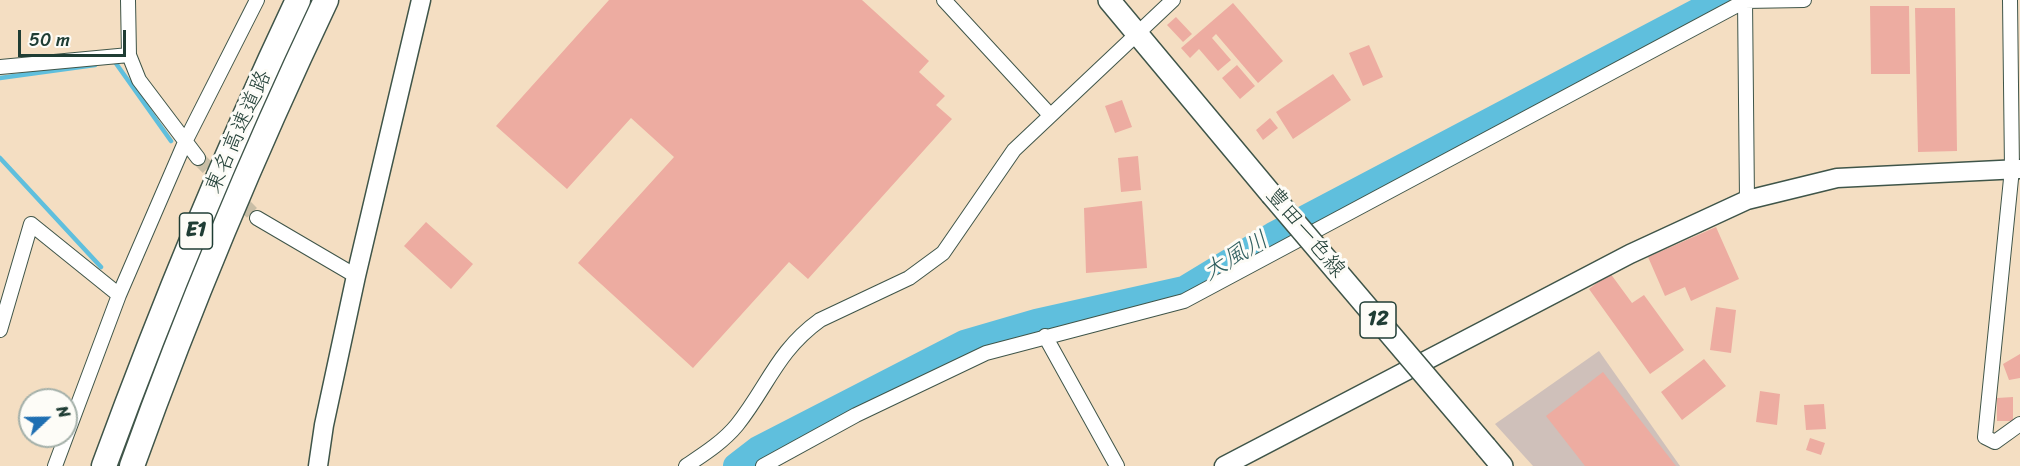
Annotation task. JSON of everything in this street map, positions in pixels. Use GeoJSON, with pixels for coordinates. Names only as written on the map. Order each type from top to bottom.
{"type":"FeatureCollection","features":[{"type":"Feature","properties":{"kind":"highway","name":"東名高速道路"},"geometry":{"type":"LineString","coordinates":[[104,466],[162,311],[219,174],[298,0]]}},
{"type":"Feature","properties":{"kind":"highway","name":"東名高速道路"},"geometry":{"type":"LineString","coordinates":[[132,466],[188,314],[247,175],[326,0]]}},
{"type":"Feature","properties":{"kind":"highway"},"geometry":{"type":"LineString","coordinates":[[138,466],[157,396]]}},
{"type":"Feature","properties":{"kind":"main road","name":"豊田一色線"},"geometry":{"type":"LineString","coordinates":[[1109,0],[1502,466]]}},
{"type":"Feature","properties":{"kind":"street"},"geometry":{"type":"LineString","coordinates":[[128,0],[129,56],[139,80],[198,158]]}},
{"type":"Feature","properties":{"kind":"street"},"geometry":{"type":"LineString","coordinates":[[55,466],[119,295],[186,140],[257,0]]}},
{"type":"Feature","properties":{"kind":"street"},"geometry":{"type":"LineString","coordinates":[[318,466],[324,425],[356,276],[421,0]]}},
{"type":"Feature","properties":{"kind":"street"},"geometry":{"type":"LineString","coordinates":[[944,0],[1050,115]]}},
{"type":"Feature","properties":{"kind":"street"},"geometry":{"type":"LineString","coordinates":[[686,466],[735,427],[776,363],[807,329],[820,320],[909,278],[943,253],[1014,150],[1173,0]]}},
{"type":"Feature","properties":{"kind":"street"},"geometry":{"type":"LineString","coordinates":[[763,466],[856,415],[986,353],[1184,301],[1745,1],[1804,0]]}},
{"type":"Feature","properties":{"kind":"street"},"geometry":{"type":"LineString","coordinates":[[2010,0],[2016,169],[1985,437],[1995,442],[2020,424]]}},
{"type":"Feature","properties":{"kind":"street"},"geometry":{"type":"LineString","coordinates":[[1745,1],[1747,200]]}},
{"type":"Feature","properties":{"kind":"street"},"geometry":{"type":"LineString","coordinates":[[0,67],[129,56]]}},
{"type":"Feature","properties":{"kind":"street"},"geometry":{"type":"LineString","coordinates":[[1224,466],[1630,254],[1747,200],[1837,178],[2016,169]]}},
{"type":"Feature","properties":{"kind":"street"},"geometry":{"type":"LineString","coordinates":[[257,218],[356,276]]}},
{"type":"Feature","properties":{"kind":"street"},"geometry":{"type":"LineString","coordinates":[[0,330],[31,224],[119,295]]}},
{"type":"Feature","properties":{"kind":"street"},"geometry":{"type":"LineString","coordinates":[[0,275],[14,279]]}},
{"type":"Feature","properties":{"kind":"street"},"geometry":{"type":"LineString","coordinates":[[1045,336],[1117,466]]}},
{"type":"Feature","properties":{"kind":"shaded area"},"geometry":{"type":"Polygon","coordinates":[[[1599,351],[1680,466],[1533,466],[1495,424],[1599,351]]]}},
{"type":"Feature","properties":{"kind":"building"},"geometry":{"type":"Polygon","coordinates":[[[609,0],[862,0],[929,61],[919,72],[945,96],[936,105],[952,119],[808,279],[789,262],[693,368],[578,263],[674,157],[631,118],[567,189],[496,126],[609,0]]]}},
{"type":"Feature","properties":{"kind":"building"},"geometry":{"type":"Polygon","coordinates":[[[1233,3],[1283,61],[1258,83],[1216,34],[1212,38],[1231,60],[1218,71],[1199,49],[1190,58],[1181,48],[1233,3]]]}},
{"type":"Feature","properties":{"kind":"building"},"geometry":{"type":"Polygon","coordinates":[[[1870,6],[1909,6],[1910,74],[1871,74],[1870,6]]]}},
{"type":"Feature","properties":{"kind":"building"},"geometry":{"type":"Polygon","coordinates":[[[1915,8],[1955,8],[1957,151],[1918,152],[1915,8]]]}},
{"type":"Feature","properties":{"kind":"building"},"geometry":{"type":"Polygon","coordinates":[[[1176,17],[1192,34],[1183,42],[1167,25],[1176,17]]]}},
{"type":"Feature","properties":{"kind":"building"},"geometry":{"type":"Polygon","coordinates":[[[1369,45],[1383,77],[1363,86],[1349,53],[1369,45]]]}},
{"type":"Feature","properties":{"kind":"building"},"geometry":{"type":"Polygon","coordinates":[[[1237,65],[1255,86],[1240,99],[1222,78],[1237,65]]]}},
{"type":"Feature","properties":{"kind":"building"},"geometry":{"type":"Polygon","coordinates":[[[1333,74],[1351,100],[1293,139],[1276,112],[1333,74]]]}},
{"type":"Feature","properties":{"kind":"building"},"geometry":{"type":"Polygon","coordinates":[[[1122,100],[1132,127],[1115,133],[1105,106],[1122,100]]]}},
{"type":"Feature","properties":{"kind":"building"},"geometry":{"type":"Polygon","coordinates":[[[1270,118],[1278,128],[1263,140],[1256,130],[1270,118]]]}},
{"type":"Feature","properties":{"kind":"building"},"geometry":{"type":"Polygon","coordinates":[[[1138,156],[1141,190],[1121,192],[1118,158],[1138,156]]]}},
{"type":"Feature","properties":{"kind":"building"},"geometry":{"type":"Polygon","coordinates":[[[1142,201],[1147,268],[1086,273],[1084,208],[1142,201]]]}},
{"type":"Feature","properties":{"kind":"building"},"geometry":{"type":"Polygon","coordinates":[[[426,222],[473,264],[451,289],[404,246],[426,222]]]}},
{"type":"Feature","properties":{"kind":"building"},"geometry":{"type":"Polygon","coordinates":[[[1716,227],[1739,279],[1691,301],[1685,287],[1665,296],[1648,257],[1716,227]]]}},
{"type":"Feature","properties":{"kind":"building"},"geometry":{"type":"Polygon","coordinates":[[[1610,273],[1632,303],[1644,295],[1684,350],[1650,374],[1589,289],[1610,273]]]}},
{"type":"Feature","properties":{"kind":"building"},"geometry":{"type":"Polygon","coordinates":[[[1716,307],[1736,310],[1731,353],[1710,350],[1716,307]]]}},
{"type":"Feature","properties":{"kind":"building"},"geometry":{"type":"Polygon","coordinates":[[[2020,354],[2020,378],[2009,380],[2003,364],[2020,354]]]}},
{"type":"Feature","properties":{"kind":"building"},"geometry":{"type":"Polygon","coordinates":[[[1704,359],[1726,386],[1682,420],[1661,392],[1704,359]]]}},
{"type":"Feature","properties":{"kind":"building"},"geometry":{"type":"Polygon","coordinates":[[[1603,372],[1676,466],[1585,466],[1546,416],[1603,372]]]}},
{"type":"Feature","properties":{"kind":"building"},"geometry":{"type":"Polygon","coordinates":[[[1760,391],[1780,394],[1777,425],[1756,422],[1760,391]]]}},
{"type":"Feature","properties":{"kind":"building"},"geometry":{"type":"Polygon","coordinates":[[[2013,397],[2013,421],[1997,421],[1997,398],[2013,397]]]}},
{"type":"Feature","properties":{"kind":"building"},"geometry":{"type":"Polygon","coordinates":[[[1824,404],[1826,429],[1806,430],[1804,405],[1824,404]]]}},
{"type":"Feature","properties":{"kind":"building"},"geometry":{"type":"Polygon","coordinates":[[[1810,438],[1825,443],[1821,455],[1806,450],[1810,438]]]}},
{"type":"Feature","properties":{"kind":"waterway","name":"大風川"},"geometry":{"type":"LineString","coordinates":[[736,466],[758,449],[964,343],[1036,322],[1184,289],[1273,235],[1719,0]]}},
{"type":"Feature","properties":{"kind":"waterway"},"geometry":{"type":"LineString","coordinates":[[112,62],[115,62],[171,141]]}},
{"type":"Feature","properties":{"kind":"waterway"},"geometry":{"type":"LineString","coordinates":[[0,78],[95,65]]}},
{"type":"Feature","properties":{"kind":"waterway"},"geometry":{"type":"LineString","coordinates":[[0,158],[101,267]]}},
{"type":"Feature","properties":{"kind":"tunnel"},"geometry":{"type":"LineString","coordinates":[[198,158],[257,218]]}}]}
